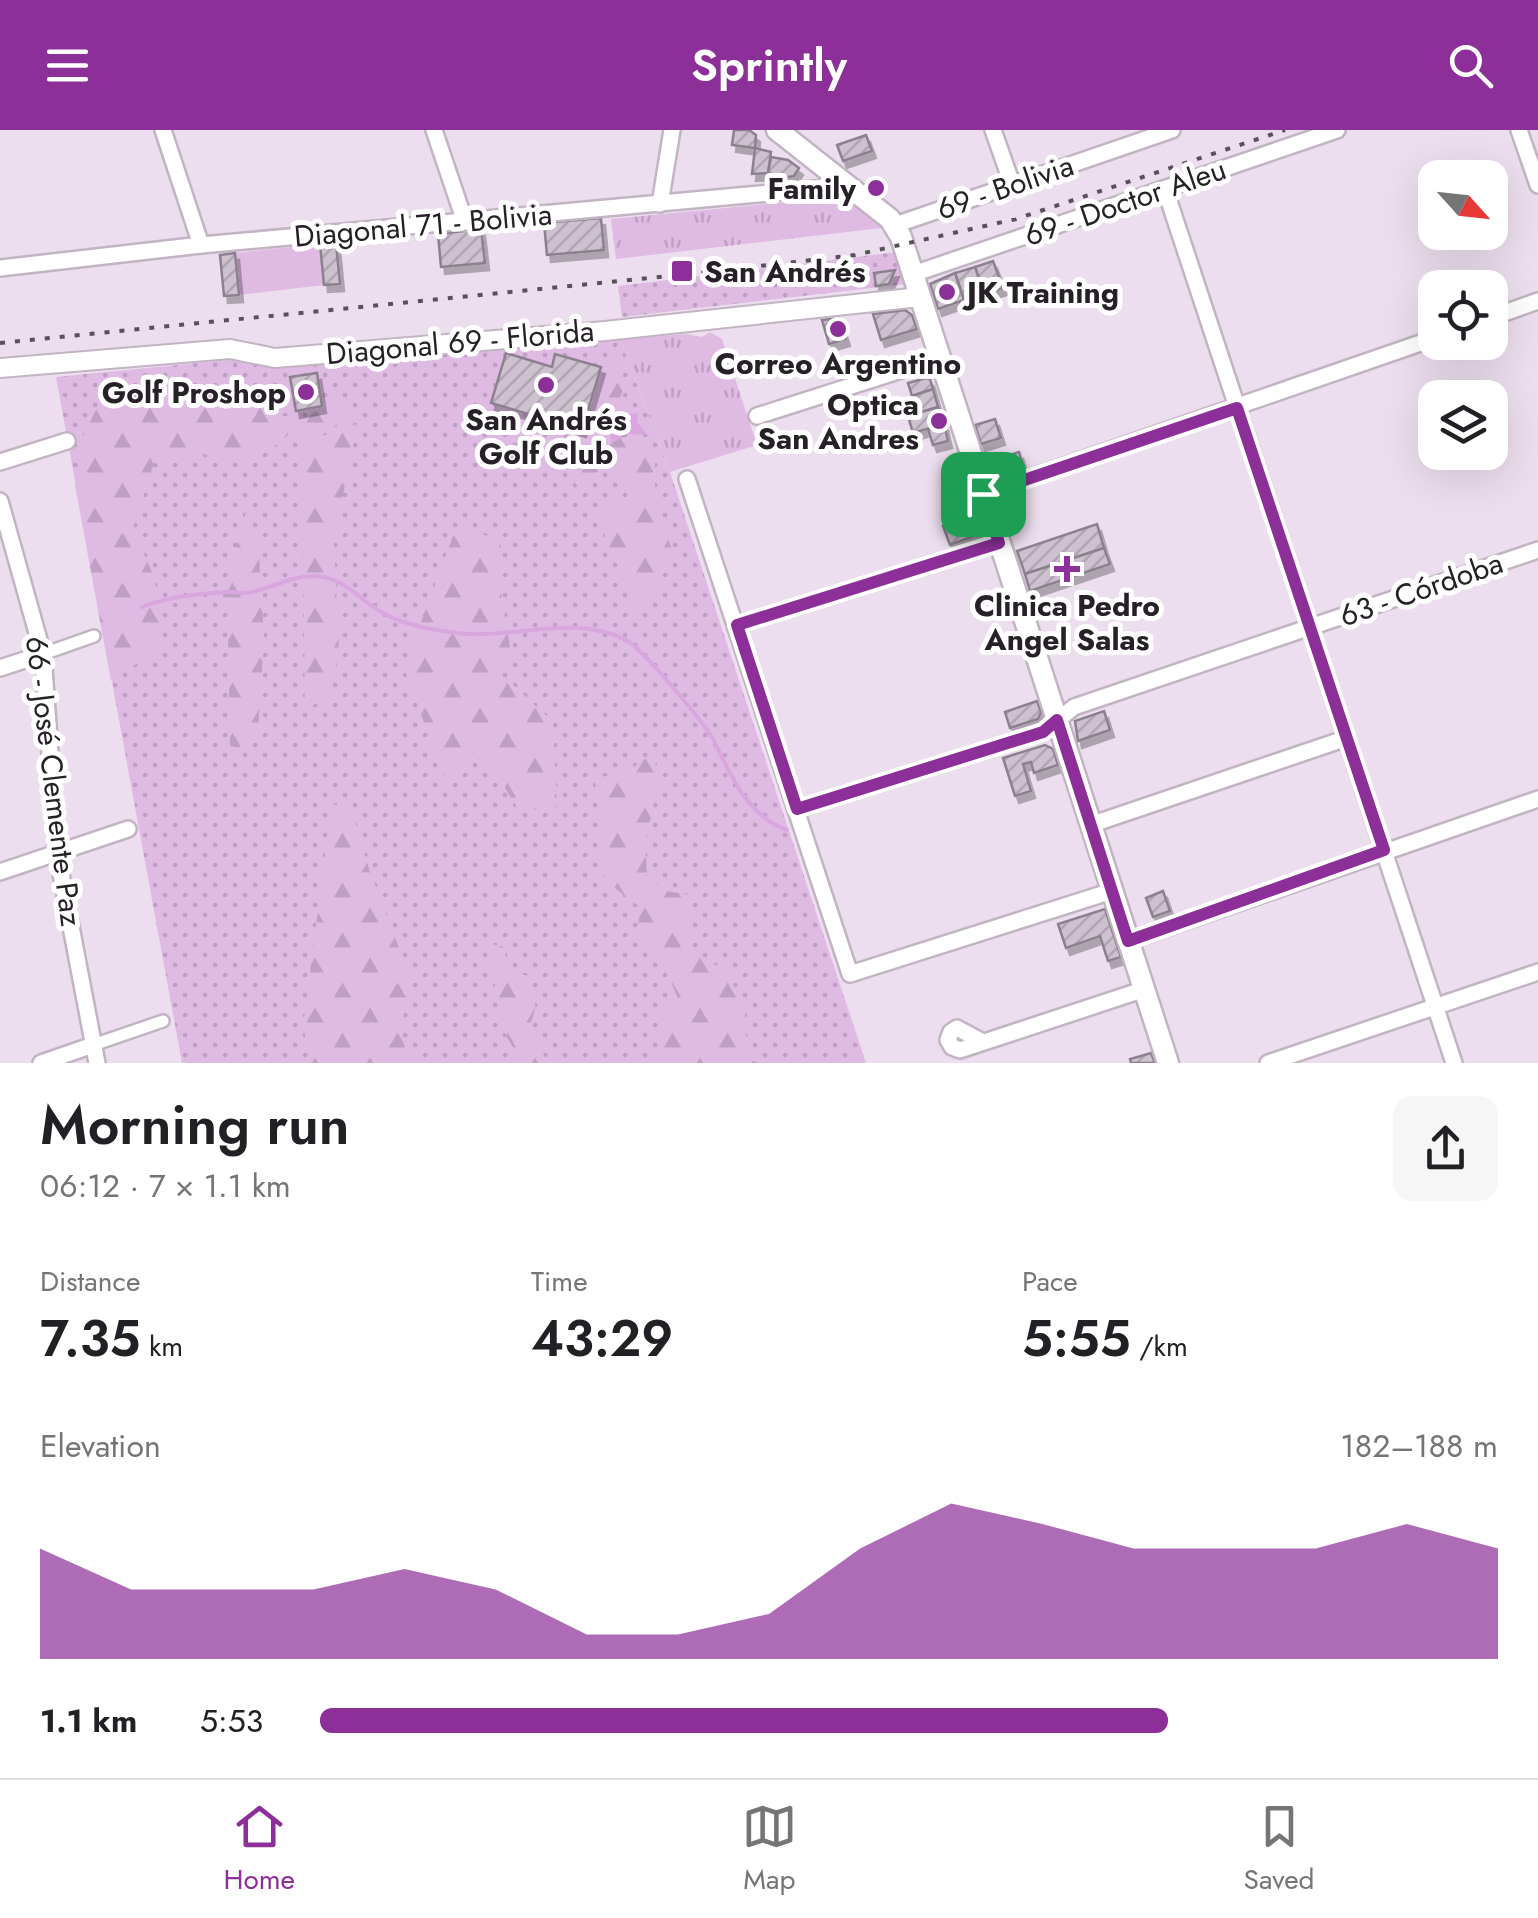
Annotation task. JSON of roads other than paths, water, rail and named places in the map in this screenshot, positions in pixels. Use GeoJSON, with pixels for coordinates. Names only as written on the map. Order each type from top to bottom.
{"type":"FeatureCollection","features":[{"type":"Feature","properties":{"kind":"main road"},"geometry":{"type":"LineString","coordinates":[[777,130],[895,225],[1168,1063]]}},
{"type":"Feature","properties":{"kind":"street"},"geometry":{"type":"LineString","coordinates":[[163,130],[202,245]]}},
{"type":"Feature","properties":{"kind":"street"},"geometry":{"type":"LineString","coordinates":[[434,130],[465,222]]}},
{"type":"Feature","properties":{"kind":"street"},"geometry":{"type":"LineString","coordinates":[[660,204],[672,130]]}},
{"type":"Feature","properties":{"kind":"street"},"geometry":{"type":"LineString","coordinates":[[993,130],[1012,184]]}},
{"type":"Feature","properties":{"kind":"street","name":"69 - Bolivia"},"geometry":{"type":"LineString","coordinates":[[895,225],[1172,130]]}},
{"type":"Feature","properties":{"kind":"street","name":"69 - Doctor Aleu"},"geometry":{"type":"LineString","coordinates":[[913,274],[1337,130]]}},
{"type":"Feature","properties":{"kind":"street"},"geometry":{"type":"LineString","coordinates":[[1518,130],[1538,186]]}},
{"type":"Feature","properties":{"kind":"street"},"geometry":{"type":"LineString","coordinates":[[1528,130],[1538,158]]}},
{"type":"Feature","properties":{"kind":"street","name":"Diagonal 71 - Bolivia"},"geometry":{"type":"LineString","coordinates":[[0,268],[202,245],[847,186]]}},
{"type":"Feature","properties":{"kind":"street"},"geometry":{"type":"LineString","coordinates":[[1165,189],[1454,1063]]}},
{"type":"Feature","properties":{"kind":"street","name":"Diagonal 69 - Florida"},"geometry":{"type":"LineString","coordinates":[[0,368],[230,350],[275,358],[605,331],[920,297]]}},
{"type":"Feature","properties":{"kind":"street"},"geometry":{"type":"LineString","coordinates":[[1508,312],[1538,301]]}},
{"type":"Feature","properties":{"kind":"street"},"geometry":{"type":"LineString","coordinates":[[983,494],[1418,344]]}},
{"type":"Feature","properties":{"kind":"street"},"geometry":{"type":"LineString","coordinates":[[756,416],[939,358]]}},
{"type":"Feature","properties":{"kind":"street"},"geometry":{"type":"LineString","coordinates":[[0,462],[67,441]]}},
{"type":"Feature","properties":{"kind":"street"},"geometry":{"type":"LineString","coordinates":[[687,479],[850,974],[1112,891]]}},
{"type":"Feature","properties":{"kind":"street","name":"66 - José Clemente Paz"},"geometry":{"type":"LineString","coordinates":[[0,501],[43,654],[57,853],[96,1063]]}},
{"type":"Feature","properties":{"kind":"street"},"geometry":{"type":"LineString","coordinates":[[737,625],[999,543]]}},
{"type":"Feature","properties":{"kind":"street","name":"63 - Córdoba"},"geometry":{"type":"LineString","coordinates":[[797,809],[1043,732],[1074,707],[1538,550]]}},
{"type":"Feature","properties":{"kind":"street"},"geometry":{"type":"LineString","coordinates":[[0,668],[94,636]]}},
{"type":"Feature","properties":{"kind":"street"},"geometry":{"type":"LineString","coordinates":[[1090,824],[1347,738]]}},
{"type":"Feature","properties":{"kind":"street"},"geometry":{"type":"LineString","coordinates":[[1128,941],[1538,799]]}},
{"type":"Feature","properties":{"kind":"street"},"geometry":{"type":"LineString","coordinates":[[0,872],[128,829]]}},
{"type":"Feature","properties":{"kind":"street"},"geometry":{"type":"LineString","coordinates":[[1268,1063],[1538,972]]}},
{"type":"Feature","properties":{"kind":"street"},"geometry":{"type":"LineString","coordinates":[[982,1042],[1145,989]]}},
{"type":"Feature","properties":{"kind":"street"},"geometry":{"type":"LineString","coordinates":[[40,1063],[162,1022]]}},
{"type":"Feature","properties":{"kind":"water"},"geometry":{"type":"Polygon","coordinates":[[[637,413],[638,423],[648,435],[628,434],[611,444],[609,417],[637,413]]]}},
{"type":"Feature","properties":{"kind":"waterway"},"geometry":{"type":"LineString","coordinates":[[142,607],[193,595],[247,593],[312,576],[332,579],[386,615],[427,628],[478,634],[567,628],[610,633],[637,648],[660,673],[708,731],[750,804],[773,824],[787,830]]}},
{"type":"Feature","properties":{"kind":"railway"},"geometry":{"type":"LineString","coordinates":[[0,343],[855,255],[1016,219],[1285,130]]}},
{"type":"Feature","properties":{"kind":"place","name":"Family"},"geometry":{"type":"Point","coordinates":[876,188]}},
{"type":"Feature","properties":{"kind":"place","name":"San Andrés"},"geometry":{"type":"Point","coordinates":[682,271]}},
{"type":"Feature","properties":{"kind":"place","name":"JK Training"},"geometry":{"type":"Point","coordinates":[947,292]}},
{"type":"Feature","properties":{"kind":"place","name":"Correo Argentino"},"geometry":{"type":"Point","coordinates":[838,329]}},
{"type":"Feature","properties":{"kind":"place","name":"San Andrés Golf Club"},"geometry":{"type":"Point","coordinates":[546,385]}},
{"type":"Feature","properties":{"kind":"place","name":"Golf Proshop"},"geometry":{"type":"Point","coordinates":[306,392]}},
{"type":"Feature","properties":{"kind":"place","name":"Optica San Andres"},"geometry":{"type":"Point","coordinates":[939,421]}},
{"type":"Feature","properties":{"kind":"place","name":"Clinica Pedro Angel Salas"},"geometry":{"type":"Point","coordinates":[1067,569]}}]}
